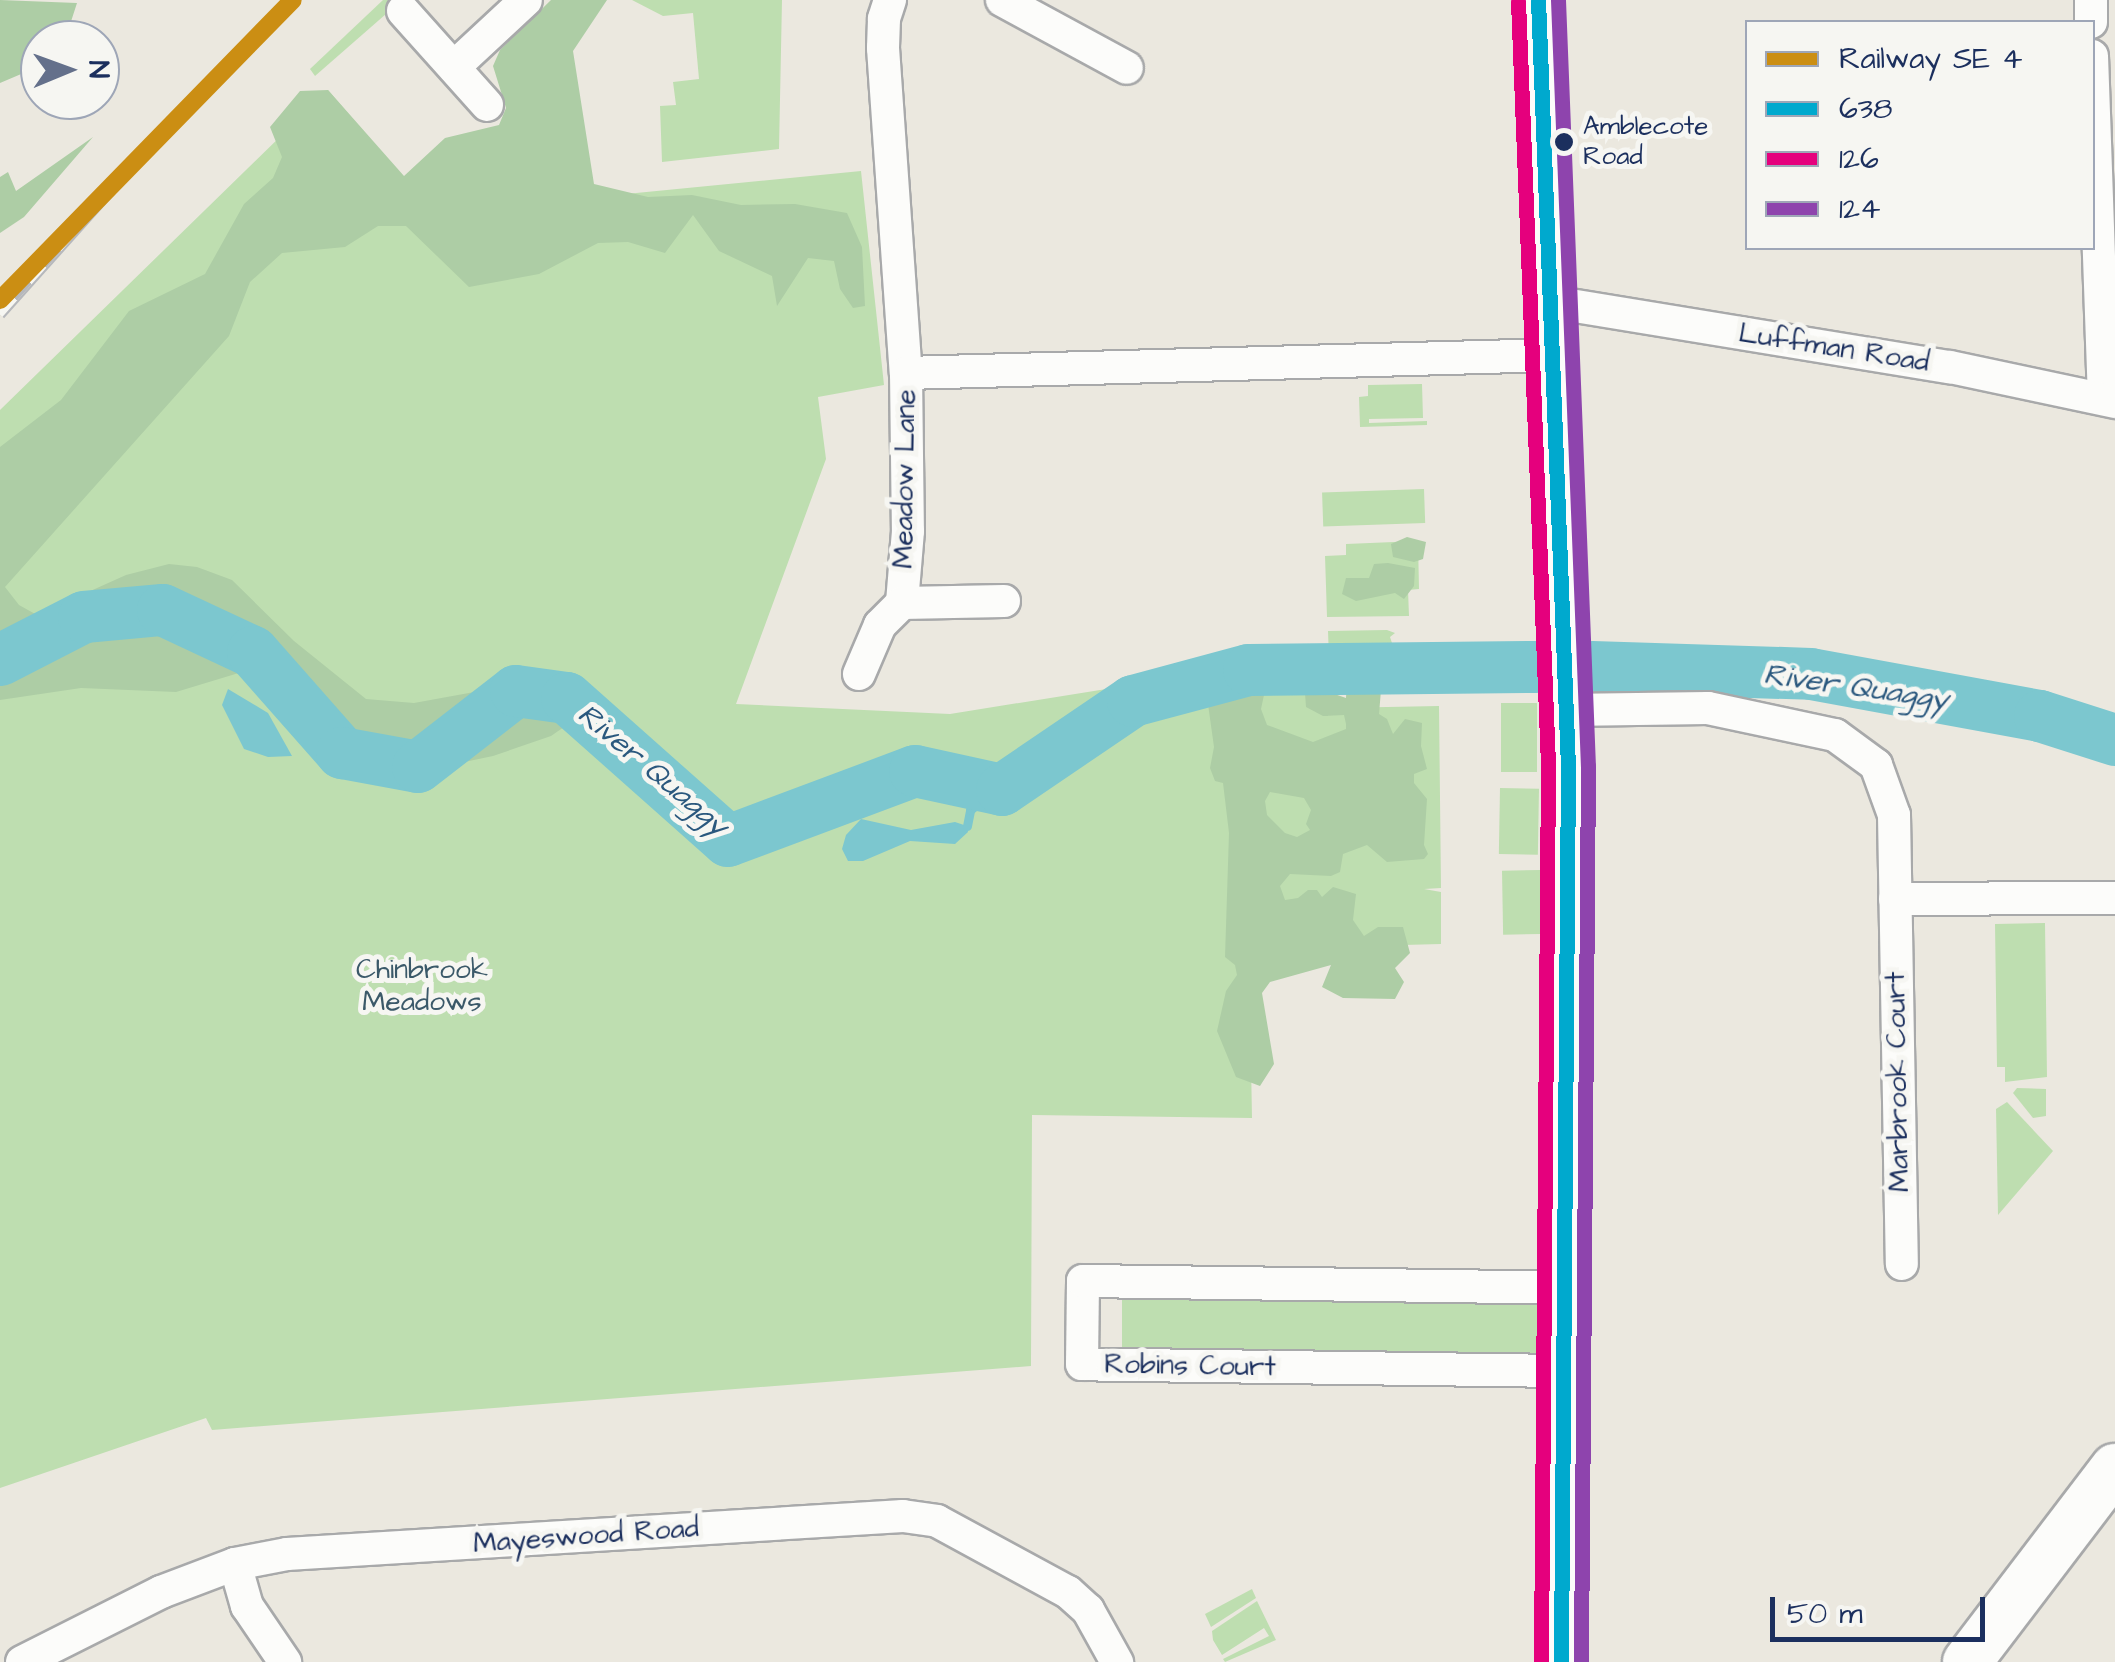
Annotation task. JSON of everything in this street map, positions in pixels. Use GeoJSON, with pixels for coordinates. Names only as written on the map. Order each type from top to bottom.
{"type":"FeatureCollection","features":[{"type":"Feature","properties":{"kind":"main road"},"geometry":{"type":"LineString","coordinates":[[1538,0],[1567,710],[1561,1662]]}},
{"type":"Feature","properties":{"kind":"main road"},"geometry":{"type":"LineString","coordinates":[[1967,1662],[2115,1468]]}},
{"type":"Feature","properties":{"kind":"street"},"geometry":{"type":"LineString","coordinates":[[454,66],[526,0]]}},
{"type":"Feature","properties":{"kind":"street"},"geometry":{"type":"LineString","coordinates":[[890,0],[884,18],[883,48],[906,373],[1553,356]]}},
{"type":"Feature","properties":{"kind":"street"},"geometry":{"type":"LineString","coordinates":[[1002,0],[1127,68]]}},
{"type":"Feature","properties":{"kind":"street"},"geometry":{"type":"LineString","coordinates":[[403,12],[488,105]]}},
{"type":"Feature","properties":{"kind":"street"},"geometry":{"type":"LineString","coordinates":[[2095,117],[2109,401]]}},
{"type":"Feature","properties":{"kind":"street","name":"Luffman Road"},"geometry":{"type":"LineString","coordinates":[[1552,302],[1950,367],[2109,401]]}},
{"type":"Feature","properties":{"kind":"street","name":"Meadow Lane"},"geometry":{"type":"LineString","coordinates":[[906,373],[908,531],[902,603],[1004,601]]}},
{"type":"Feature","properties":{"kind":"street"},"geometry":{"type":"LineString","coordinates":[[859,674],[880,625],[902,603]]}},
{"type":"Feature","properties":{"kind":"street","name":"Marbrook Court"},"geometry":{"type":"LineString","coordinates":[[1567,710],[1708,708],[1835,735],[1876,765],[1886,782],[1894,814],[1902,1264]]}},
{"type":"Feature","properties":{"kind":"street"},"geometry":{"type":"LineString","coordinates":[[1895,900],[2115,898],[2115,918]]}},
{"type":"Feature","properties":{"kind":"street","name":"Robins Court"},"geometry":{"type":"LineString","coordinates":[[1564,1288],[1083,1280],[1082,1364],[1564,1371]]}},
{"type":"Feature","properties":{"kind":"street","name":"Mayeswood Road"},"geometry":{"type":"LineString","coordinates":[[22,1662],[161,1592],[235,1564],[287,1554],[920,1517],[937,1521],[1079,1600],[1117,1662]]}},
{"type":"Feature","properties":{"kind":"street"},"geometry":{"type":"LineString","coordinates":[[235,1564],[247,1606],[285,1662]]}},
{"type":"Feature","properties":{"kind":"green space"},"geometry":{"type":"Polygon","coordinates":[[[0,0],[77,3],[71,20],[20,20],[20,74],[0,83],[0,0]]]}},
{"type":"Feature","properties":{"kind":"green space"},"geometry":{"type":"Polygon","coordinates":[[[383,0],[402,0],[315,76],[310,69],[383,0]]]}},
{"type":"Feature","properties":{"kind":"green space"},"geometry":{"type":"Polygon","coordinates":[[[551,0],[607,0],[573,51],[594,184],[648,197],[692,195],[741,205],[795,204],[847,213],[862,247],[865,306],[853,308],[840,289],[834,261],[808,258],[777,306],[772,276],[719,251],[693,215],[665,253],[628,242],[598,243],[539,274],[469,287],[406,226],[378,226],[345,247],[282,253],[250,282],[229,336],[5,587],[19,605],[37,615],[126,575],[169,564],[197,567],[232,580],[294,641],[366,699],[414,703],[535,681],[580,683],[603,700],[551,736],[493,756],[383,779],[352,768],[348,742],[321,707],[275,662],[176,692],[81,688],[0,700],[0,447],[61,400],[129,311],[205,274],[244,204],[273,178],[282,157],[270,127],[300,91],[328,90],[404,176],[445,138],[499,125],[506,108],[493,66],[500,50],[551,0]]]}},
{"type":"Feature","properties":{"kind":"green space"},"geometry":{"type":"Polygon","coordinates":[[[632,0],[782,0],[779,149],[662,162],[660,106],[676,105],[673,82],[699,79],[693,13],[663,16],[632,0]]]}},
{"type":"Feature","properties":{"kind":"green space","name":"Chinbrook Meadows"},"geometry":{"type":"Polygon","coordinates":[[[328,90],[403,177],[585,198],[861,171],[884,385],[818,397],[826,459],[736,704],[950,714],[1231,669],[1243,683],[1244,695],[1333,694],[1335,708],[1439,706],[1441,888],[1424,889],[1441,892],[1441,944],[1251,949],[1247,836],[1252,1118],[1032,1115],[1031,1366],[212,1430],[206,1418],[0,1488],[0,410],[328,90]]]}},
{"type":"Feature","properties":{"kind":"green space"},"geometry":{"type":"Polygon","coordinates":[[[93,137],[24,217],[0,233],[0,177],[8,172],[16,191],[93,137]]]}},
{"type":"Feature","properties":{"kind":"green space"},"geometry":{"type":"Polygon","coordinates":[[[1422,384],[1423,418],[1369,419],[1369,423],[1427,421],[1427,425],[1360,427],[1359,397],[1368,396],[1368,385],[1422,384]]]}},
{"type":"Feature","properties":{"kind":"green space"},"geometry":{"type":"Polygon","coordinates":[[[1424,489],[1425,523],[1323,527],[1322,493],[1424,489]]]}},
{"type":"Feature","properties":{"kind":"green space"},"geometry":{"type":"Polygon","coordinates":[[[1407,537],[1426,542],[1423,559],[1414,562],[1393,557],[1391,544],[1407,537]]]}},
{"type":"Feature","properties":{"kind":"green space"},"geometry":{"type":"Polygon","coordinates":[[[1418,541],[1419,589],[1408,590],[1409,616],[1327,617],[1325,556],[1346,555],[1346,544],[1418,541]]]}},
{"type":"Feature","properties":{"kind":"green space"},"geometry":{"type":"Polygon","coordinates":[[[1374,564],[1415,568],[1414,586],[1404,599],[1395,593],[1356,601],[1342,594],[1346,578],[1369,578],[1374,564]]]}},
{"type":"Feature","properties":{"kind":"green space"},"geometry":{"type":"Polygon","coordinates":[[[1328,631],[1395,633],[1390,637],[1394,649],[1424,648],[1435,652],[1435,659],[1329,659],[1328,631]]]}},
{"type":"Feature","properties":{"kind":"green space"},"geometry":{"type":"Polygon","coordinates":[[[1359,673],[1382,678],[1379,714],[1387,719],[1393,734],[1405,719],[1422,723],[1421,746],[1427,769],[1414,774],[1414,783],[1427,799],[1424,845],[1428,854],[1424,859],[1387,862],[1367,845],[1343,854],[1340,872],[1331,876],[1290,874],[1280,886],[1285,900],[1298,898],[1308,890],[1317,890],[1322,897],[1333,887],[1356,894],[1353,920],[1364,936],[1378,927],[1403,927],[1410,953],[1395,968],[1404,982],[1395,999],[1343,998],[1322,987],[1331,965],[1270,982],[1262,993],[1274,1064],[1260,1086],[1236,1077],[1217,1031],[1226,991],[1237,975],[1235,965],[1225,957],[1229,833],[1223,783],[1215,781],[1210,768],[1214,747],[1207,697],[1231,677],[1250,675],[1264,695],[1261,709],[1267,725],[1313,742],[1346,729],[1346,724],[1344,715],[1323,716],[1306,707],[1305,693],[1320,689],[1346,698],[1347,677],[1359,673]],[[1270,792],[1265,801],[1267,815],[1285,833],[1297,837],[1310,830],[1306,824],[1311,810],[1304,798],[1270,792]]]}},
{"type":"Feature","properties":{"kind":"green space"},"geometry":{"type":"Polygon","coordinates":[[[1501,703],[1537,703],[1537,772],[1501,772],[1501,703]]]}},
{"type":"Feature","properties":{"kind":"green space"},"geometry":{"type":"Polygon","coordinates":[[[1500,788],[1539,789],[1538,855],[1499,854],[1500,788]]]}},
{"type":"Feature","properties":{"kind":"green space"},"geometry":{"type":"Polygon","coordinates":[[[1540,870],[1541,934],[1503,935],[1502,871],[1540,870]]]}},
{"type":"Feature","properties":{"kind":"green space"},"geometry":{"type":"Polygon","coordinates":[[[2045,923],[2047,1077],[2005,1082],[2005,1067],[1997,1067],[1995,924],[2045,923]]]}},
{"type":"Feature","properties":{"kind":"green space"},"geometry":{"type":"Polygon","coordinates":[[[2017,1088],[2046,1089],[2046,1116],[2033,1118],[2013,1093],[2017,1088]]]}},
{"type":"Feature","properties":{"kind":"green space"},"geometry":{"type":"Polygon","coordinates":[[[2007,1102],[2053,1151],[1998,1215],[1996,1109],[2007,1102]]]}},
{"type":"Feature","properties":{"kind":"green space"},"geometry":{"type":"Polygon","coordinates":[[[1122,1294],[1540,1294],[1540,1358],[1122,1358],[1122,1294]]]}},
{"type":"Feature","properties":{"kind":"green space"},"geometry":{"type":"Polygon","coordinates":[[[1252,1589],[1256,1598],[1211,1627],[1205,1614],[1252,1589]]]}},
{"type":"Feature","properties":{"kind":"green space"},"geometry":{"type":"Polygon","coordinates":[[[1257,1601],[1276,1640],[1225,1662],[1223,1659],[1269,1636],[1264,1628],[1222,1655],[1213,1640],[1212,1631],[1257,1601]]]}},
{"type":"Feature","properties":{"kind":"water"},"geometry":{"type":"Polygon","coordinates":[[[228,689],[268,713],[292,756],[268,757],[244,749],[222,705],[228,689]]]}},
{"type":"Feature","properties":{"kind":"water"},"geometry":{"type":"Polygon","coordinates":[[[861,819],[911,830],[955,822],[967,826],[968,832],[955,844],[910,841],[863,861],[848,861],[842,849],[846,835],[861,819]]]}},
{"type":"Feature","properties":{"kind":"waterway","name":"River Quaggy"},"geometry":{"type":"LineString","coordinates":[[0,660],[84,617],[163,610],[253,652],[342,753],[418,767],[516,691],[567,698],[728,841],[915,771],[1002,790],[1133,701],[1249,670],[1536,667]]}},
{"type":"Feature","properties":{"kind":"waterway","name":"River Quaggy"},"geometry":{"type":"LineString","coordinates":[[1592,667],[1811,674],[2040,716],[2115,740]]}},
{"type":"Feature","properties":{"kind":"waterway"},"geometry":{"type":"LineString","coordinates":[[967,826],[970,810],[996,789]]}},
{"type":"Feature","properties":{"kind":"railway"},"geometry":{"type":"LineString","coordinates":[[0,314],[170,124]]}},
{"type":"Feature","properties":{"kind":"transit line"},"geometry":{"type":"LineString","coordinates":[[0,300],[293,0]]}},
{"type":"Feature","properties":{"kind":"transit line","name":"638"},"geometry":{"type":"LineString","coordinates":[[1538,0],[1568,766],[1561,1662]]}},
{"type":"Feature","properties":{"kind":"transit line","name":"124"},"geometry":{"type":"LineString","coordinates":[[1558,0],[1588,766],[1581,1662]]}},
{"type":"Feature","properties":{"kind":"transit line","name":"126"},"geometry":{"type":"LineString","coordinates":[[1518,1],[1548,766],[1541,1662]]}},
{"type":"Feature","properties":{"kind":"place","name":"Amblecote Road"},"geometry":{"type":"Point","coordinates":[1564,142]}}]}
